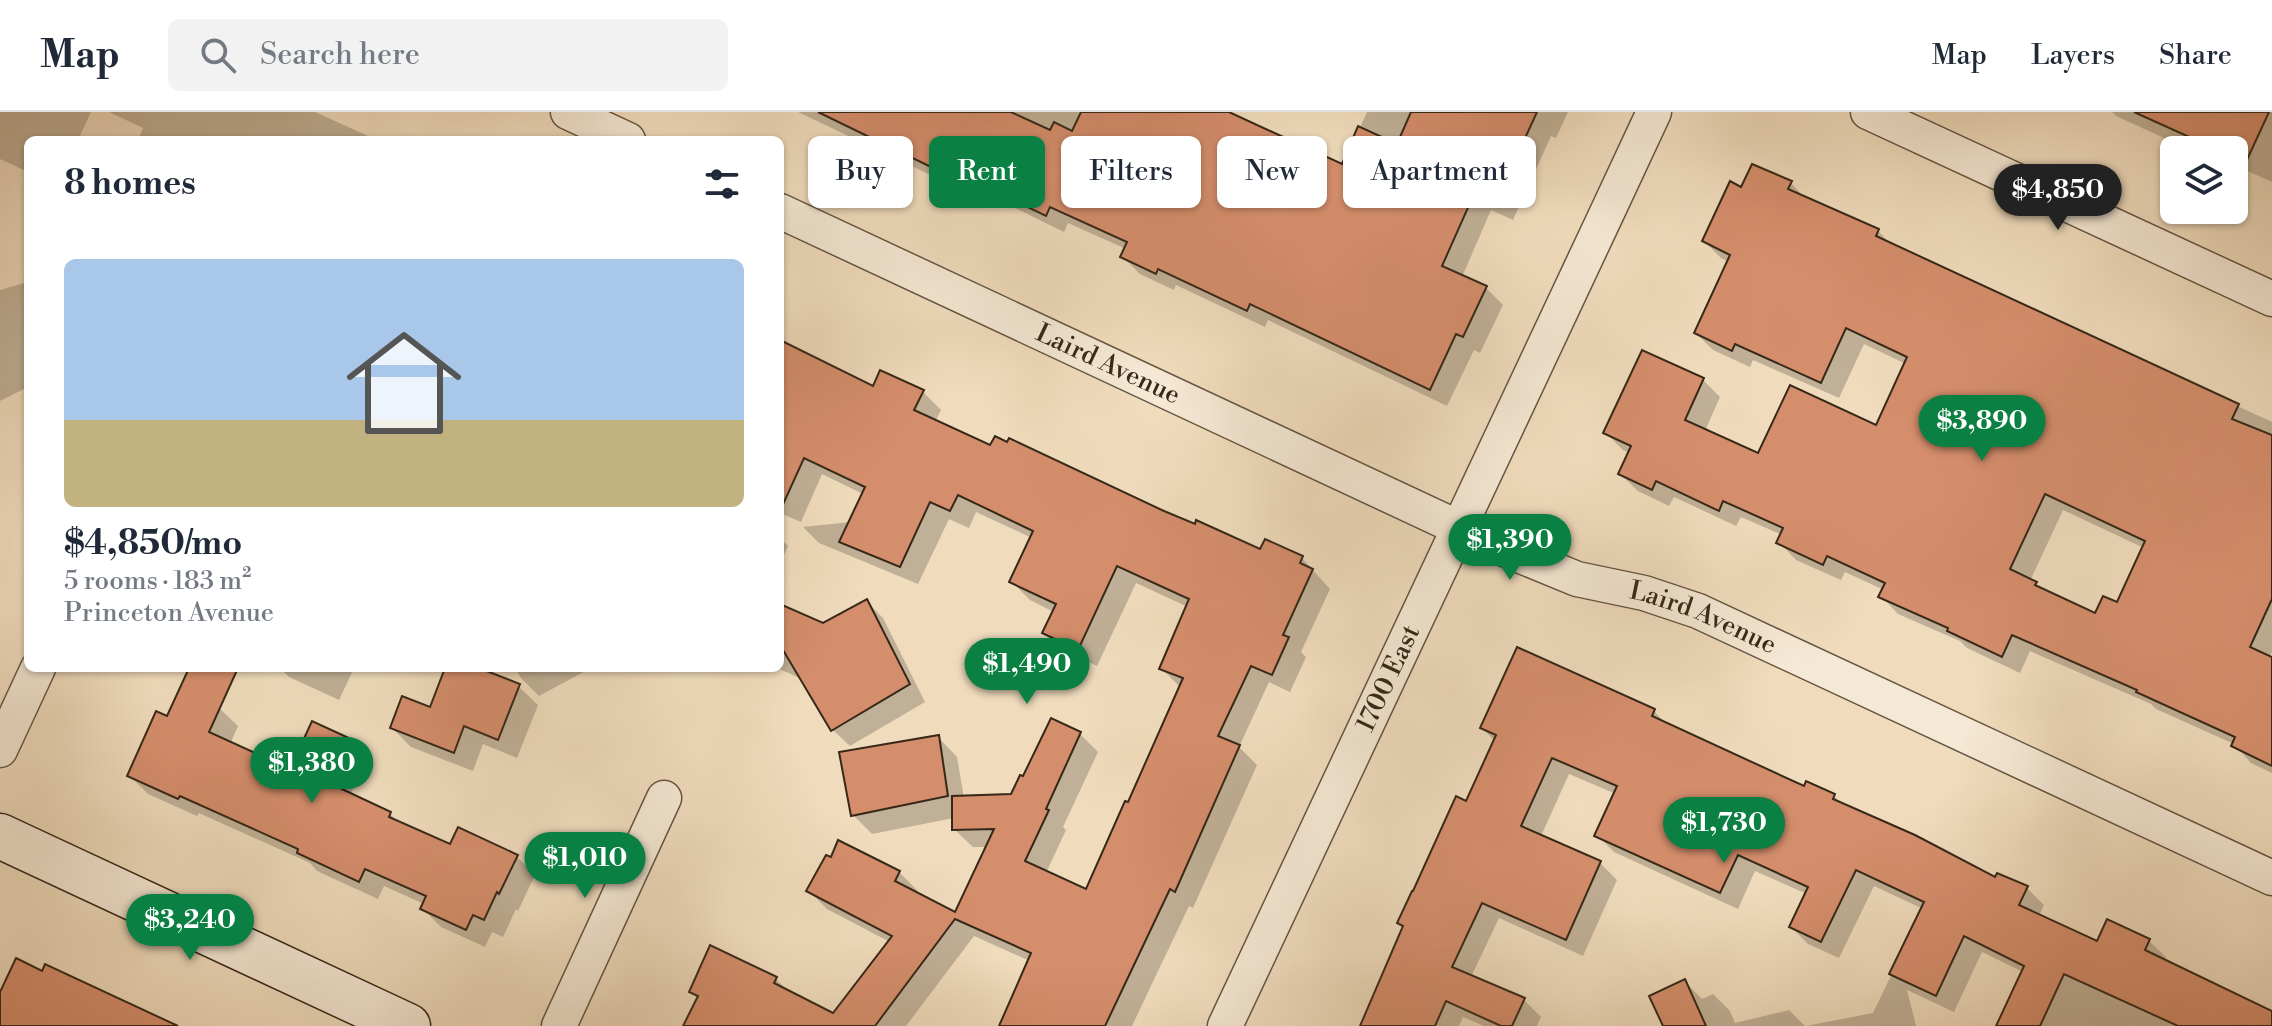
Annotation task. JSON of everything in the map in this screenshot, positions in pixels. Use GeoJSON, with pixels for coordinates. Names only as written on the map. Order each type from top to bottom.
{"type":"FeatureCollection","features":[{"type":"Feature","properties":{"kind":"street"},"geometry":{"type":"LineString","coordinates":[[568,112],[619,136]]}},
{"type":"Feature","properties":{"kind":"street","name":"1700 East"},"geometry":{"type":"LineString","coordinates":[[1225,1026],[1654,112]]}},
{"type":"Feature","properties":{"kind":"street"},"geometry":{"type":"LineString","coordinates":[[1868,112],[2272,299]]}},
{"type":"Feature","properties":{"kind":"street","name":"Laird Avenue"},"geometry":{"type":"LineString","coordinates":[[784,213],[1459,529],[1577,579],[1644,593],[1698,611],[2272,878]]}},
{"type":"Feature","properties":{"kind":"street"},"geometry":{"type":"LineString","coordinates":[[0,750],[36,672]]}},
{"type":"Feature","properties":{"kind":"street"},"geometry":{"type":"LineString","coordinates":[[559,1026],[664,798]]}},
{"type":"Feature","properties":{"kind":"street"},"geometry":{"type":"LineString","coordinates":[[0,836],[408,1026]]}},
{"type":"Feature","properties":{"kind":"building"},"geometry":{"type":"Polygon","coordinates":[[[818,112],[1011,112],[1050,130],[1054,122],[1072,131],[1081,112],[1229,112],[1281,136],[1217,136],[1217,208],[1327,208],[1327,157],[1342,164],[1343,162],[1343,208],[1468,208],[1442,266],[1487,286],[1463,337],[1456,334],[1430,390],[1250,304],[1247,311],[1158,269],[1156,274],[1120,257],[1127,242],[1050,207],[1046,216],[1030,208],[1045,208],[1045,136],[929,136],[929,166],[913,158],[913,136],[867,136],[818,112]]]}},
{"type":"Feature","properties":{"kind":"building"},"geometry":{"type":"Polygon","coordinates":[[[1411,112],[1537,112],[1526,136],[1400,136],[1411,112]]]}},
{"type":"Feature","properties":{"kind":"building"},"geometry":{"type":"Polygon","coordinates":[[[2134,112],[2269,112],[2248,158],[2248,136],[2187,136],[2134,112]]]}},
{"type":"Feature","properties":{"kind":"building"},"geometry":{"type":"Polygon","coordinates":[[[1358,126],[1380,136],[1354,136],[1358,126]]]}},
{"type":"Feature","properties":{"kind":"building"},"geometry":{"type":"Polygon","coordinates":[[[1752,164],[1792,181],[1788,189],[1879,229],[1876,236],[2239,404],[2232,419],[2272,435],[2272,599],[2250,647],[2272,657],[2272,766],[2231,746],[2235,737],[2012,635],[2002,657],[1947,631],[1948,628],[1878,597],[1885,583],[1827,556],[1823,565],[1776,543],[1783,528],[1723,501],[1719,511],[1656,481],[1652,490],[1618,474],[1631,446],[1603,433],[1642,350],[1704,378],[1685,420],[1758,453],[1790,385],[1876,425],[1907,357],[1846,328],[1821,383],[1735,344],[1732,351],[1694,333],[1730,255],[1702,241],[1730,181],[1741,187],[1752,164]],[[2045,494],[2010,569],[2037,582],[2035,585],[2095,613],[2103,596],[2117,602],[2145,541],[2045,494]]]}},
{"type":"Feature","properties":{"kind":"building"},"geometry":{"type":"Polygon","coordinates":[[[784,342],[873,386],[880,370],[924,390],[914,410],[990,445],[995,436],[1007,442],[1009,438],[1195,524],[1196,520],[1260,549],[1265,539],[1303,556],[1300,563],[1313,569],[1283,635],[1289,637],[1272,675],[1251,666],[1218,736],[1240,745],[1175,892],[1170,889],[1105,1026],[999,1026],[1031,953],[955,919],[875,1026],[683,1026],[698,996],[689,992],[710,945],[777,977],[774,983],[833,1013],[892,936],[806,891],[826,855],[831,857],[838,840],[900,871],[895,881],[955,912],[994,829],[952,830],[952,796],[1011,794],[1051,718],[1081,732],[1025,861],[1086,889],[1183,678],[1159,669],[1189,599],[1117,566],[1078,650],[1042,633],[1056,604],[1009,582],[1033,531],[958,495],[950,511],[930,502],[900,567],[839,542],[865,487],[804,458],[784,502],[784,342]]]}},
{"type":"Feature","properties":{"kind":"building"},"geometry":{"type":"Polygon","coordinates":[[[867,599],[910,684],[831,731],[784,652],[784,606],[823,623],[867,599]]]}},
{"type":"Feature","properties":{"kind":"building"},"geometry":{"type":"Polygon","coordinates":[[[1517,647],[1655,709],[1652,716],[1804,786],[1806,781],[1835,794],[1833,799],[1915,835],[1995,877],[1997,873],[2028,886],[2019,905],[2097,941],[2107,919],[2150,939],[2145,950],[2272,1011],[2272,1026],[2178,1026],[2064,974],[2040,1026],[1996,1026],[2024,966],[1964,936],[1936,996],[1889,974],[1924,902],[1856,870],[1821,942],[1789,927],[1808,887],[1738,855],[1720,893],[1594,836],[1617,786],[1552,758],[1521,826],[1601,861],[1566,940],[1482,903],[1452,967],[1525,998],[1512,1026],[1501,1026],[1446,1001],[1435,1026],[1360,1026],[1403,926],[1397,923],[1456,796],[1466,801],[1496,735],[1480,728],[1517,647]]]}},
{"type":"Feature","properties":{"kind":"building"},"geometry":{"type":"Polygon","coordinates":[[[187,672],[236,672],[209,732],[290,769],[312,721],[351,739],[329,783],[391,812],[389,817],[450,844],[458,827],[518,855],[484,920],[473,915],[466,930],[420,909],[426,896],[365,869],[359,882],[297,853],[298,849],[180,796],[178,799],[127,776],[156,711],[167,716],[187,672]]]}},
{"type":"Feature","properties":{"kind":"building"},"geometry":{"type":"Polygon","coordinates":[[[443,672],[489,672],[520,684],[498,740],[464,726],[454,753],[390,728],[402,696],[430,707],[443,672]]]}},
{"type":"Feature","properties":{"kind":"building"},"geometry":{"type":"Polygon","coordinates":[[[939,735],[948,796],[851,816],[839,752],[939,735]]]}},
{"type":"Feature","properties":{"kind":"building"},"geometry":{"type":"Polygon","coordinates":[[[16,958],[42,971],[45,964],[178,1026],[0,1026],[0,992],[16,958]]]}},
{"type":"Feature","properties":{"kind":"building"},"geometry":{"type":"Polygon","coordinates":[[[1685,979],[1706,1026],[1663,1026],[1649,996],[1685,979]]]}}]}
